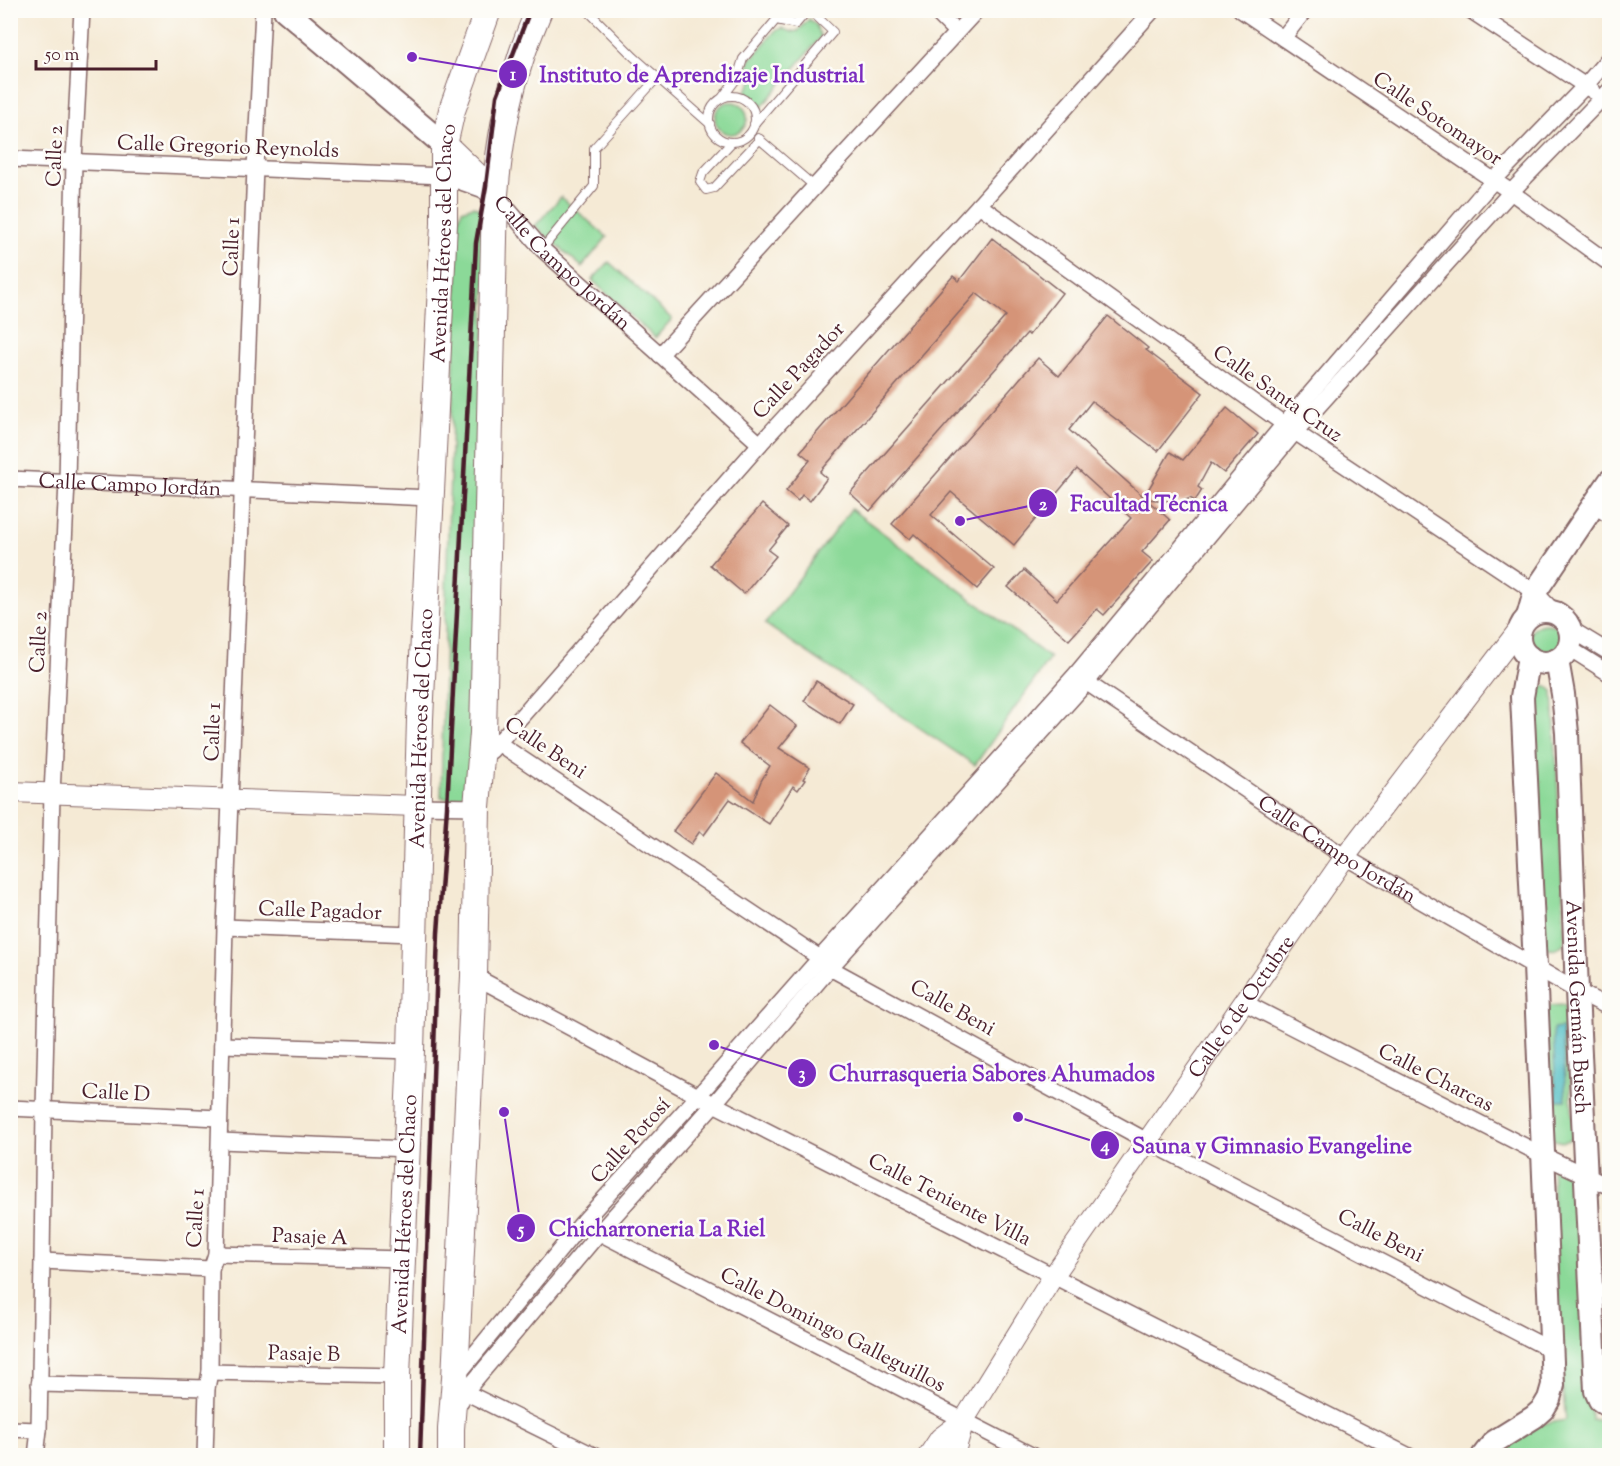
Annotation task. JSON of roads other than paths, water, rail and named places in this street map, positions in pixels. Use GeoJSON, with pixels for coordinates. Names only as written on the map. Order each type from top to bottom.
{"type":"FeatureCollection","features":[{"type":"Feature","properties":{"kind":"main road","name":"Calle Campo Jordán"},"geometry":{"type":"LineString","coordinates":[[285,10],[444,146],[495,194]]}},
{"type":"Feature","properties":{"kind":"main road","name":"Avenida Héroes del Chaco"},"geometry":{"type":"LineString","coordinates":[[397,1455],[397,1376],[408,1149],[417,806],[444,223],[444,146],[452,110],[488,10]]}},
{"type":"Feature","properties":{"kind":"main road"},"geometry":{"type":"LineString","coordinates":[[451,1455],[451,1429],[460,1385],[474,976],[477,807],[480,763],[490,739],[495,194],[505,116],[522,54],[539,10]]}},
{"type":"Feature","properties":{"kind":"main road"},"geometry":{"type":"LineString","coordinates":[[1524,622],[1540,611],[1561,632],[1542,663],[1526,655],[1520,645],[1519,636],[1534,592],[1551,566],[1601,510],[1610,481]]}},
{"type":"Feature","properties":{"kind":"main road","name":"Avenida Germán Busch"},"geometry":{"type":"LineString","coordinates":[[1551,566],[1561,632],[1586,1174],[1603,1399]]}},
{"type":"Feature","properties":{"kind":"main road","name":"Avenida Germán Busch"},"geometry":{"type":"LineString","coordinates":[[1483,1455],[1494,1442],[1543,1409],[1553,1385],[1521,697],[1526,655]]}},
{"type":"Feature","properties":{"kind":"street","name":"Calle 2"},"geometry":{"type":"LineString","coordinates":[[36,1455],[39,1430],[52,794],[67,482],[74,161],[82,10]]}},
{"type":"Feature","properties":{"kind":"street","name":"Calle 1"},"geometry":{"type":"LineString","coordinates":[[205,1455],[220,1141],[225,927],[263,10]]}},
{"type":"Feature","properties":{"kind":"street"},"geometry":{"type":"LineString","coordinates":[[934,10],[956,32]]}},
{"type":"Feature","properties":{"kind":"street"},"geometry":{"type":"LineString","coordinates":[[660,355],[976,10]]}},
{"type":"Feature","properties":{"kind":"street","name":"Calle Pagador"},"geometry":{"type":"LineString","coordinates":[[490,739],[979,205],[1153,10]]}},
{"type":"Feature","properties":{"kind":"street","name":"Calle Sotomayor"},"geometry":{"type":"LineString","coordinates":[[1240,10],[1511,192],[1610,264]]}},
{"type":"Feature","properties":{"kind":"street"},"geometry":{"type":"LineString","coordinates":[[1283,38],[1305,10]]}},
{"type":"Feature","properties":{"kind":"street"},"geometry":{"type":"LineString","coordinates":[[1289,428],[1606,94],[1585,86],[1470,10]]}},
{"type":"Feature","properties":{"kind":"street"},"geometry":{"type":"LineString","coordinates":[[595,1455],[460,1385],[714,1104],[825,963],[1081,679],[1493,181],[1610,57]]}},
{"type":"Feature","properties":{"kind":"street","name":"Calle Gregorio Reynolds"},"geometry":{"type":"LineString","coordinates":[[10,159],[444,176],[495,194]]}},
{"type":"Feature","properties":{"kind":"street","name":"Calle Campo Jordán"},"geometry":{"type":"LineString","coordinates":[[495,194],[542,249],[760,444]]}},
{"type":"Feature","properties":{"kind":"street","name":"Calle Santa Cruz"},"geometry":{"type":"LineString","coordinates":[[979,205],[1289,428],[1534,592],[1561,632]]}},
{"type":"Feature","properties":{"kind":"street","name":"Calle Campo Jordán"},"geometry":{"type":"LineString","coordinates":[[10,479],[430,498]]}},
{"type":"Feature","properties":{"kind":"street","name":"Calle 6 de Octubre"},"geometry":{"type":"LineString","coordinates":[[964,1420],[1054,1275],[1346,857],[1524,622]]}},
{"type":"Feature","properties":{"kind":"street"},"geometry":{"type":"LineString","coordinates":[[1561,632],[1610,653]]}},
{"type":"Feature","properties":{"kind":"street"},"geometry":{"type":"LineString","coordinates":[[1561,632],[1610,674]]}},
{"type":"Feature","properties":{"kind":"street"},"geometry":{"type":"LineString","coordinates":[[1493,662],[1526,655]]}},
{"type":"Feature","properties":{"kind":"street","name":"Calle Campo Jordán"},"geometry":{"type":"LineString","coordinates":[[1081,679],[1346,857],[1610,1008]]}},
{"type":"Feature","properties":{"kind":"street","name":"Calle Beni"},"geometry":{"type":"LineString","coordinates":[[490,739],[825,963],[1147,1141],[1551,1350]]}},
{"type":"Feature","properties":{"kind":"street"},"geometry":{"type":"LineString","coordinates":[[10,792],[477,807]]}},
{"type":"Feature","properties":{"kind":"street","name":"Calle Pagador"},"geometry":{"type":"LineString","coordinates":[[225,927],[413,934]]}},
{"type":"Feature","properties":{"kind":"street","name":"Calle Potosí"},"geometry":{"type":"LineString","coordinates":[[460,1385],[582,1223],[698,1096],[825,963]]}},
{"type":"Feature","properties":{"kind":"street","name":"Calle Teniente Villa"},"geometry":{"type":"LineString","coordinates":[[474,976],[698,1096],[1409,1455]]}},
{"type":"Feature","properties":{"kind":"street","name":"Calle Charcas"},"geometry":{"type":"LineString","coordinates":[[1245,1003],[1542,1155],[1610,1186]]}},
{"type":"Feature","properties":{"kind":"street"},"geometry":{"type":"LineString","coordinates":[[222,1045],[411,1051]]}},
{"type":"Feature","properties":{"kind":"street","name":"Calle D"},"geometry":{"type":"LineString","coordinates":[[10,1108],[219,1118]]}},
{"type":"Feature","properties":{"kind":"street"},"geometry":{"type":"LineString","coordinates":[[220,1141],[408,1149]]}},
{"type":"Feature","properties":{"kind":"street","name":"Calle Domingo Galleguillos"},"geometry":{"type":"LineString","coordinates":[[582,1223],[1033,1455]]}},
{"type":"Feature","properties":{"kind":"street","name":"Pasaje A"},"geometry":{"type":"LineString","coordinates":[[42,1261],[213,1262],[403,1259]]}},
{"type":"Feature","properties":{"kind":"street","name":"Pasaje B"},"geometry":{"type":"LineString","coordinates":[[210,1372],[397,1376]]}},
{"type":"Feature","properties":{"kind":"street"},"geometry":{"type":"LineString","coordinates":[[39,1384],[207,1388]]}},
{"type":"Feature","properties":{"kind":"street"},"geometry":{"type":"LineString","coordinates":[[928,1455],[940,1438],[964,1420]]}},
{"type":"Feature","properties":{"kind":"street"},"geometry":{"type":"LineString","coordinates":[[951,1455],[956,1448],[964,1420]]}},
{"type":"Feature","properties":{"kind":"street"},"geometry":{"type":"LineString","coordinates":[[10,1429],[39,1430]]}},
{"type":"Feature","properties":{"kind":"lane"},"geometry":{"type":"LineString","coordinates":[[587,10],[657,78],[710,124]]}},
{"type":"Feature","properties":{"kind":"lane"},"geometry":{"type":"LineString","coordinates":[[809,10],[833,32],[740,141],[724,141],[713,131],[709,117],[711,110],[721,99],[737,78],[743,59],[776,20],[796,24],[809,10]]}},
{"type":"Feature","properties":{"kind":"lane"},"geometry":{"type":"LineString","coordinates":[[542,249],[594,186],[594,148],[657,78]]}},
{"type":"Feature","properties":{"kind":"lane"},"geometry":{"type":"LineString","coordinates":[[721,99],[728,97],[742,99],[748,103],[755,117],[753,128],[760,140],[814,186]]}},
{"type":"Feature","properties":{"kind":"lane"},"geometry":{"type":"LineString","coordinates":[[732,142],[703,173],[700,182],[706,190],[714,188],[760,140]]}},
{"type":"Feature","properties":{"kind":"water"},"geometry":{"type":"Polygon","coordinates":[[[1562,1028],[1566,1100],[1556,1100],[1553,1029],[1562,1028]]]}},
{"type":"Feature","properties":{"kind":"railway"},"geometry":{"type":"LineString","coordinates":[[420,1456],[438,933],[447,807],[476,243],[486,186],[497,96],[530,10]]}},
{"type":"Feature","properties":{"kind":"place","name":"Instituto de Aprendizaje Industrial"},"geometry":{"type":"Point","coordinates":[412,57]}},
{"type":"Feature","properties":{"kind":"place","name":"Facultad Técnica"},"geometry":{"type":"Point","coordinates":[960,521]}},
{"type":"Feature","properties":{"kind":"place","name":"Churrasqueria Sabores Ahumados"},"geometry":{"type":"Point","coordinates":[714,1045]}},
{"type":"Feature","properties":{"kind":"place","name":"Chicharroneria La Riel"},"geometry":{"type":"Point","coordinates":[504,1112]}},
{"type":"Feature","properties":{"kind":"place","name":"Sauna y Gimnasio Evangeline"},"geometry":{"type":"Point","coordinates":[1018,1117]}}]}
